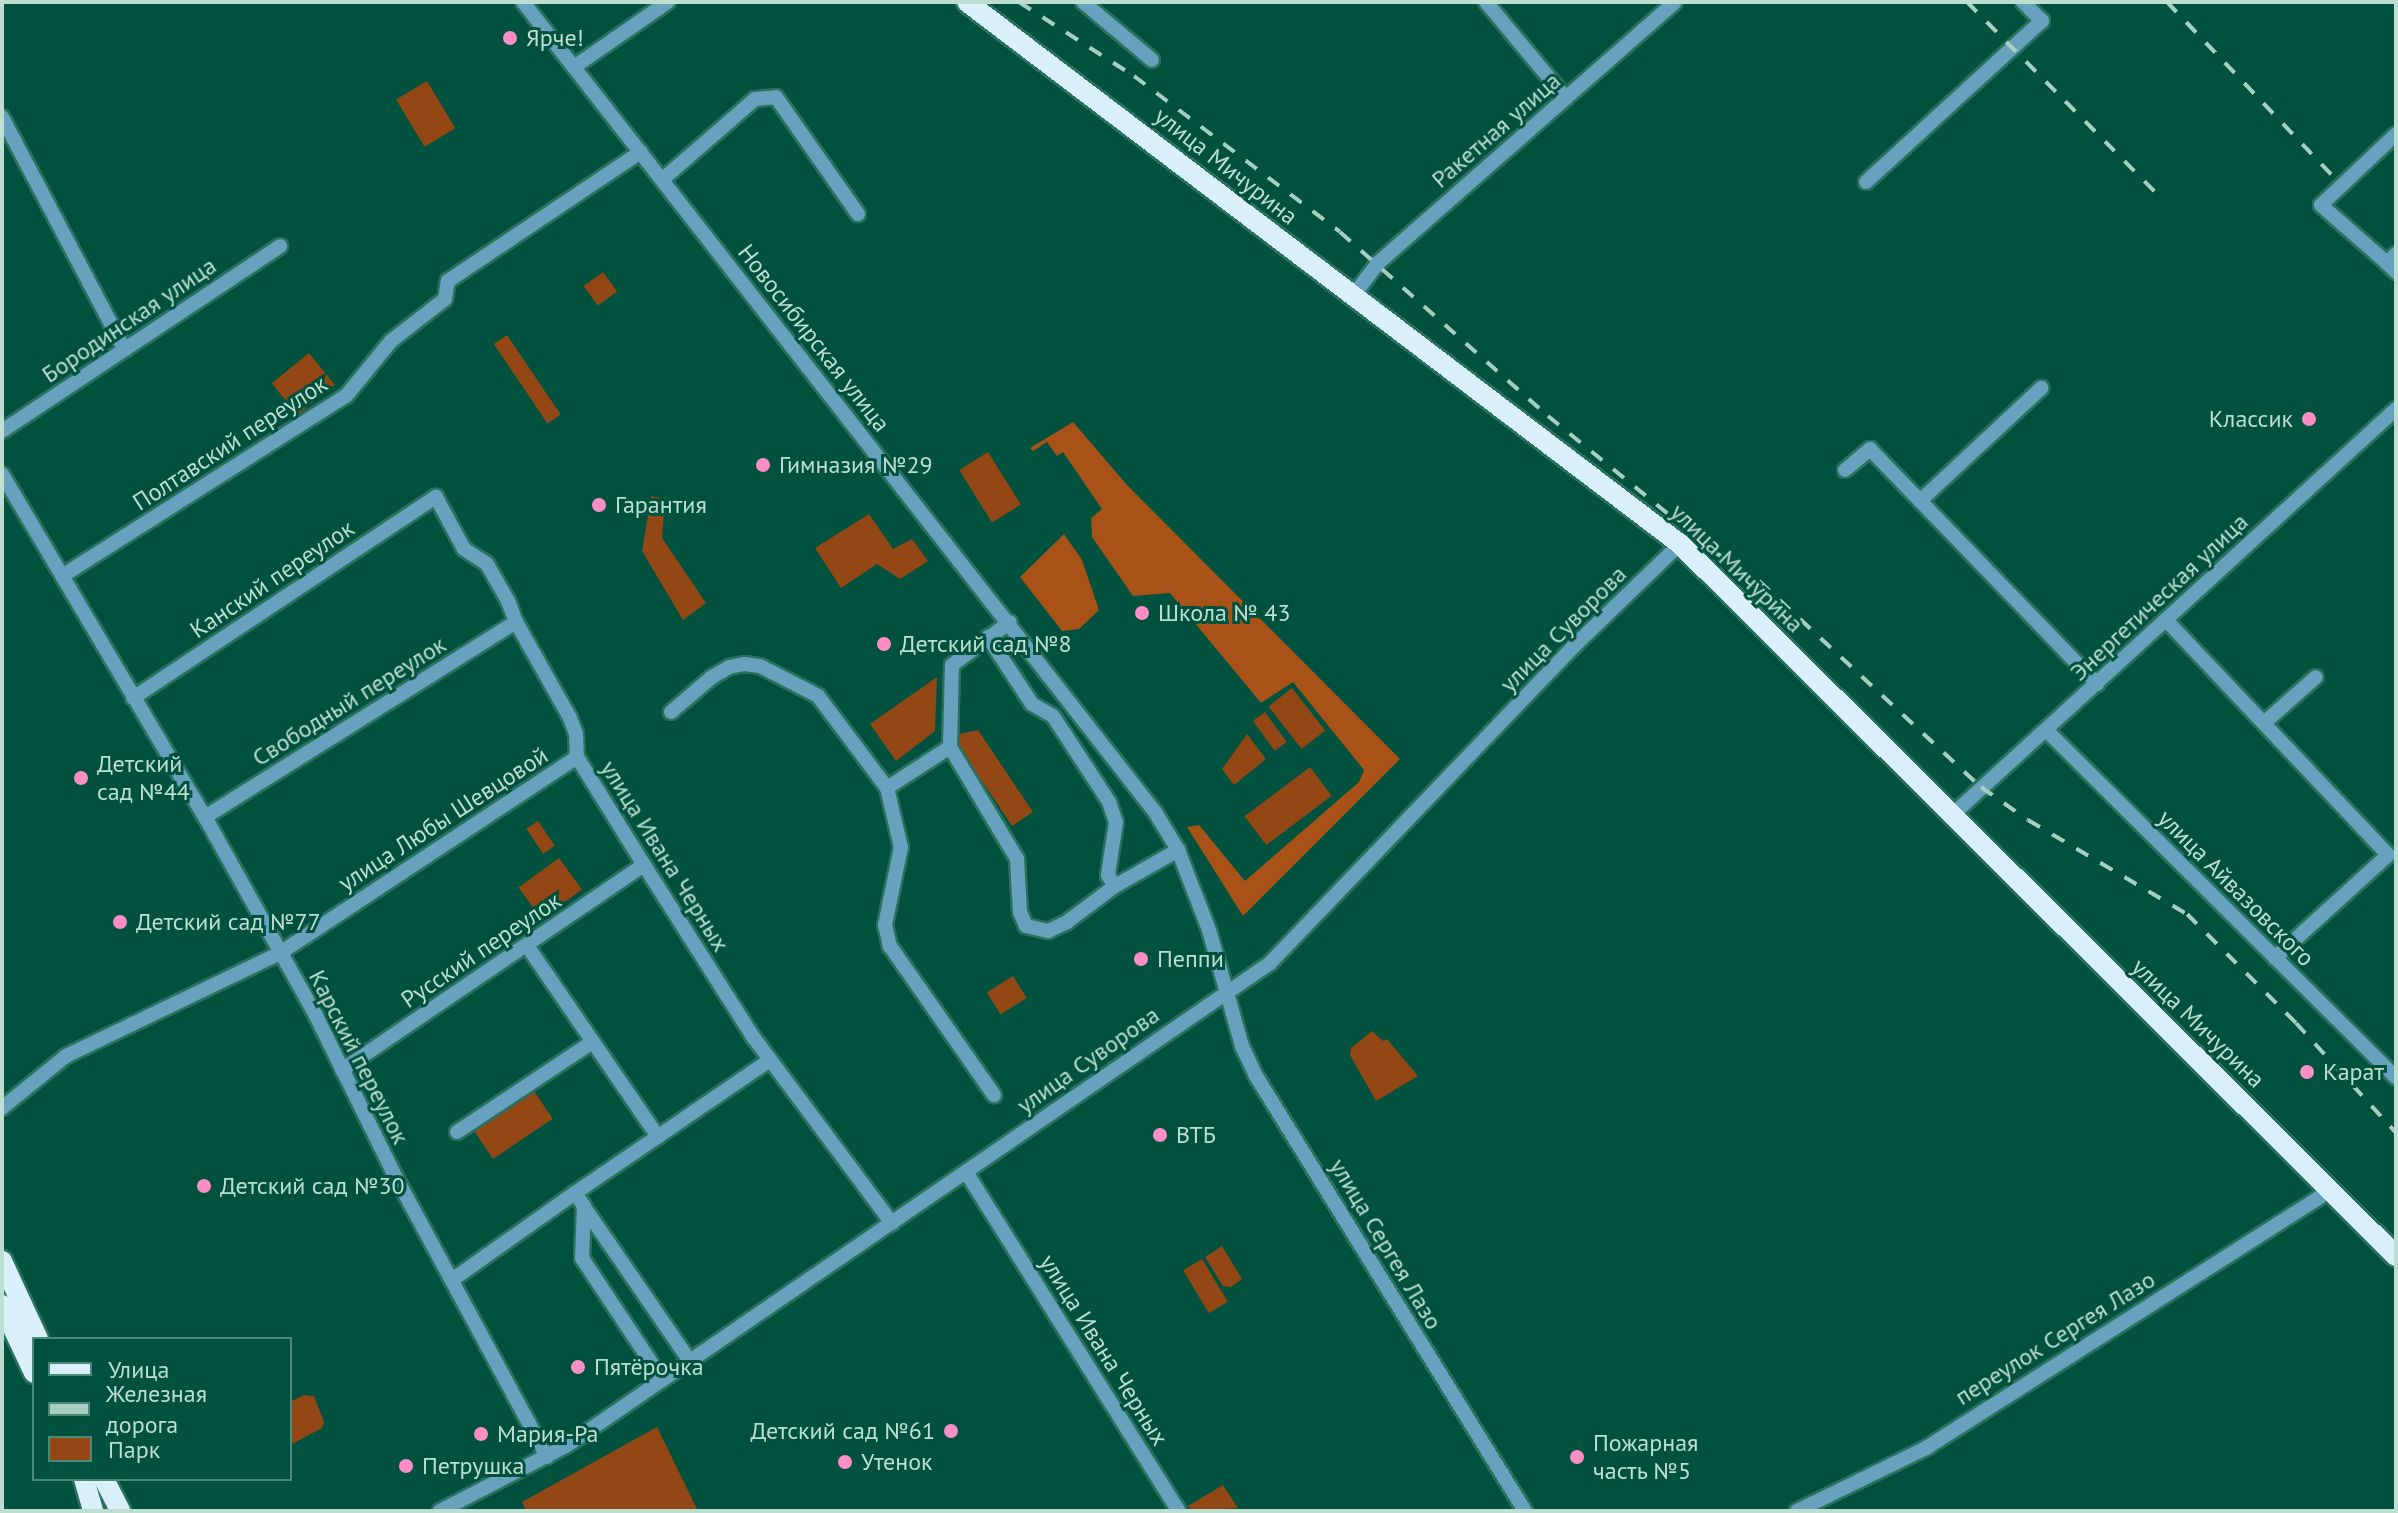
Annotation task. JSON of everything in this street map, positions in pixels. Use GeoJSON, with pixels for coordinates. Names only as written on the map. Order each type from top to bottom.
{"type":"FeatureCollection","features":[{"type":"Feature","properties":{"kind":"main road","name":"улица Мичурина"},"geometry":{"type":"LineString","coordinates":[[967,2],[1601,480],[1680,544],[1950,817],[2396,1256]]}},
{"type":"Feature","properties":{"kind":"main road"},"geometry":{"type":"LineString","coordinates":[[2,1261],[37,1337]]}},
{"type":"Feature","properties":{"kind":"main road"},"geometry":{"type":"LineString","coordinates":[[2,1305],[32,1369]]}},
{"type":"Feature","properties":{"kind":"main road"},"geometry":{"type":"LineString","coordinates":[[85,1481],[93,1511]]}},
{"type":"Feature","properties":{"kind":"main road"},"geometry":{"type":"LineString","coordinates":[[105,1481],[120,1511]]}},
{"type":"Feature","properties":{"kind":"street","name":"Новосибирская улица"},"geometry":{"type":"LineString","coordinates":[[523,2],[1010,622],[1155,812],[1178,850],[1209,930],[1226,993]]}},
{"type":"Feature","properties":{"kind":"street"},"geometry":{"type":"LineString","coordinates":[[574,67],[668,2]]}},
{"type":"Feature","properties":{"kind":"street"},"geometry":{"type":"LineString","coordinates":[[1083,2],[1152,60]]}},
{"type":"Feature","properties":{"kind":"street"},"geometry":{"type":"LineString","coordinates":[[1486,2],[1566,98]]}},
{"type":"Feature","properties":{"kind":"street","name":"Ракетная улица"},"geometry":{"type":"LineString","coordinates":[[1353,296],[1378,263],[1675,2]]}},
{"type":"Feature","properties":{"kind":"street"},"geometry":{"type":"LineString","coordinates":[[1866,182],[2042,21],[2023,2]]}},
{"type":"Feature","properties":{"kind":"street"},"geometry":{"type":"LineString","coordinates":[[663,179],[755,99],[776,97],[858,214]]}},
{"type":"Feature","properties":{"kind":"street"},"geometry":{"type":"LineString","coordinates":[[2,117],[125,350]]}},
{"type":"Feature","properties":{"kind":"street"},"geometry":{"type":"LineString","coordinates":[[2393,263],[2321,205],[2396,134]]}},
{"type":"Feature","properties":{"kind":"street","name":"Полтавский переулок"},"geometry":{"type":"LineString","coordinates":[[62,576],[346,396],[391,341],[445,299],[448,281],[641,152]]}},
{"type":"Feature","properties":{"kind":"street","name":"Бородинская улица"},"geometry":{"type":"LineString","coordinates":[[2,431],[280,246]]}},
{"type":"Feature","properties":{"kind":"street"},"geometry":{"type":"LineString","coordinates":[[1920,501],[2041,388]]}},
{"type":"Feature","properties":{"kind":"street","name":"Энергетическая улица"},"geometry":{"type":"LineString","coordinates":[[1950,817],[2396,409]]}},
{"type":"Feature","properties":{"kind":"street"},"geometry":{"type":"LineString","coordinates":[[1845,470],[1870,449],[2097,684]]}},
{"type":"Feature","properties":{"kind":"street","name":"Карский переулок"},"geometry":{"type":"LineString","coordinates":[[2,474],[205,817],[547,1457]]}},
{"type":"Feature","properties":{"kind":"street","name":"улица Ивана Черных"},"geometry":{"type":"LineString","coordinates":[[436,497],[464,549],[487,564],[570,718],[576,734],[577,757],[644,865],[770,1060],[892,1223]]}},
{"type":"Feature","properties":{"kind":"street","name":"Канский переулок"},"geometry":{"type":"LineString","coordinates":[[133,698],[436,497]]}},
{"type":"Feature","properties":{"kind":"street","name":"улица Суворова"},"geometry":{"type":"LineString","coordinates":[[440,1511],[547,1457],[1270,963],[1573,647],[1680,544]]}},
{"type":"Feature","properties":{"kind":"street"},"geometry":{"type":"LineString","coordinates":[[2166,620],[2388,855],[2275,958]]}},
{"type":"Feature","properties":{"kind":"street","name":"Свободный переулок"},"geometry":{"type":"LineString","coordinates":[[205,817],[516,622]]}},
{"type":"Feature","properties":{"kind":"street"},"geometry":{"type":"LineString","coordinates":[[1010,622],[952,665],[950,747],[1017,859],[1020,912],[1026,926],[1048,931],[1067,922],[1115,886],[1178,850]]}},
{"type":"Feature","properties":{"kind":"street"},"geometry":{"type":"LineString","coordinates":[[988,637],[1032,704],[1053,716],[1109,802],[1116,822],[1108,875],[1115,886]]}},
{"type":"Feature","properties":{"kind":"street"},"geometry":{"type":"LineString","coordinates":[[671,712],[729,667],[760,666],[818,696],[887,788],[901,847],[885,925],[890,946],[994,1095]]}},
{"type":"Feature","properties":{"kind":"street"},"geometry":{"type":"LineString","coordinates":[[2264,723],[2316,677]]}},
{"type":"Feature","properties":{"kind":"street","name":"улица Айвазовского"},"geometry":{"type":"LineString","coordinates":[[2046,730],[2396,1077]]}},
{"type":"Feature","properties":{"kind":"street"},"geometry":{"type":"LineString","coordinates":[[887,788],[950,747]]}},
{"type":"Feature","properties":{"kind":"street","name":"улица Любы Шевцовой"},"geometry":{"type":"LineString","coordinates":[[2,1108],[66,1056],[280,953],[577,757]]}},
{"type":"Feature","properties":{"kind":"street","name":"Русский переулок"},"geometry":{"type":"LineString","coordinates":[[342,1070],[528,947],[644,865]]}},
{"type":"Feature","properties":{"kind":"street"},"geometry":{"type":"LineString","coordinates":[[528,947],[658,1137]]}},
{"type":"Feature","properties":{"kind":"street","name":"улица Сергея Лазо"},"geometry":{"type":"LineString","coordinates":[[1226,993],[1242,1046],[1256,1076],[1525,1511]]}},
{"type":"Feature","properties":{"kind":"street"},"geometry":{"type":"LineString","coordinates":[[457,1132],[591,1043]]}},
{"type":"Feature","properties":{"kind":"street"},"geometry":{"type":"LineString","coordinates":[[452,1280],[579,1200],[658,1137],[770,1060]]}},
{"type":"Feature","properties":{"kind":"street","name":"улица Ивана Черных"},"geometry":{"type":"LineString","coordinates":[[966,1172],[1179,1511]]}},
{"type":"Feature","properties":{"kind":"street","name":"переулок Сергея Лазо"},"geometry":{"type":"LineString","coordinates":[[1797,1511],[1926,1448],[2330,1191]]}},
{"type":"Feature","properties":{"kind":"street"},"geometry":{"type":"LineString","coordinates":[[579,1200],[690,1361]]}},
{"type":"Feature","properties":{"kind":"street"},"geometry":{"type":"LineString","coordinates":[[579,1200],[582,1258],[662,1379]]}},
{"type":"Feature","properties":{"kind":"green space"},"geometry":{"type":"Polygon","coordinates":[[[427,81],[455,128],[424,147],[396,100],[427,81]]]}},
{"type":"Feature","properties":{"kind":"green space"},"geometry":{"type":"Polygon","coordinates":[[[603,272],[617,291],[598,306],[584,286],[603,272]]]}},
{"type":"Feature","properties":{"kind":"green space"},"geometry":{"type":"Polygon","coordinates":[[[507,335],[561,415],[547,424],[494,344],[507,335]]]}},
{"type":"Feature","properties":{"kind":"green space"},"geometry":{"type":"Polygon","coordinates":[[[309,353],[335,385],[297,415],[272,383],[309,353]]]}},
{"type":"Feature","properties":{"kind":"green space"},"geometry":{"type":"Polygon","coordinates":[[[988,452],[1021,505],[992,523],[959,470],[988,452]]]}},
{"type":"Feature","properties":{"kind":"green space"},"geometry":{"type":"Polygon","coordinates":[[[651,496],[665,499],[662,538],[706,603],[683,620],[642,551],[651,496]]]}},
{"type":"Feature","properties":{"kind":"green space"},"geometry":{"type":"Polygon","coordinates":[[[869,514],[893,549],[912,539],[928,561],[900,579],[877,564],[841,588],[815,548],[869,514]]]}},
{"type":"Feature","properties":{"kind":"green space"},"geometry":{"type":"Polygon","coordinates":[[[937,677],[935,731],[896,761],[870,724],[937,677]]]}},
{"type":"Feature","properties":{"kind":"green space"},"geometry":{"type":"Polygon","coordinates":[[[1292,688],[1325,731],[1302,749],[1268,706],[1292,688]]]}},
{"type":"Feature","properties":{"kind":"green space"},"geometry":{"type":"Polygon","coordinates":[[[1265,712],[1287,742],[1275,751],[1253,721],[1265,712]]]}},
{"type":"Feature","properties":{"kind":"green space"},"geometry":{"type":"Polygon","coordinates":[[[978,730],[1033,812],[1012,826],[956,742],[954,735],[978,730]]]}},
{"type":"Feature","properties":{"kind":"green space"},"geometry":{"type":"Polygon","coordinates":[[[1247,734],[1266,759],[1234,785],[1222,769],[1247,734]]]}},
{"type":"Feature","properties":{"kind":"green space"},"geometry":{"type":"Polygon","coordinates":[[[1310,767],[1332,796],[1266,845],[1245,816],[1310,767]]]}},
{"type":"Feature","properties":{"kind":"green space"},"geometry":{"type":"Polygon","coordinates":[[[538,821],[555,846],[543,854],[526,829],[538,821]]]}},
{"type":"Feature","properties":{"kind":"green space"},"geometry":{"type":"Polygon","coordinates":[[[559,858],[582,890],[541,919],[519,887],[559,858]]]}},
{"type":"Feature","properties":{"kind":"green space"},"geometry":{"type":"Polygon","coordinates":[[[1013,976],[1027,998],[1000,1014],[987,992],[1013,976]]]}},
{"type":"Feature","properties":{"kind":"green space"},"geometry":{"type":"Polygon","coordinates":[[[1372,1031],[1383,1041],[1387,1039],[1418,1076],[1376,1101],[1350,1055],[1351,1048],[1372,1031]]]}},
{"type":"Feature","properties":{"kind":"green space"},"geometry":{"type":"Polygon","coordinates":[[[532,1088],[553,1119],[493,1159],[472,1128],[532,1088]]]}},
{"type":"Feature","properties":{"kind":"green space"},"geometry":{"type":"Polygon","coordinates":[[[1222,1246],[1242,1279],[1231,1287],[1223,1286],[1205,1257],[1222,1246]]]}},
{"type":"Feature","properties":{"kind":"green space"},"geometry":{"type":"Polygon","coordinates":[[[1202,1259],[1228,1302],[1209,1313],[1183,1270],[1202,1259]]]}},
{"type":"Feature","properties":{"kind":"green space"},"geometry":{"type":"Polygon","coordinates":[[[304,1395],[314,1396],[324,1422],[322,1428],[292,1444],[292,1401],[304,1395]]]}},
{"type":"Feature","properties":{"kind":"green space"},"geometry":{"type":"Polygon","coordinates":[[[657,1427],[698,1511],[526,1511],[522,1502],[657,1427]]]}},
{"type":"Feature","properties":{"kind":"green space"},"geometry":{"type":"Polygon","coordinates":[[[1223,1485],[1238,1508],[1191,1511],[1188,1506],[1223,1485]]]}},
{"type":"Feature","properties":{"kind":"shaded area"},"geometry":{"type":"Polygon","coordinates":[[[1073,422],[1127,485],[1400,759],[1243,916],[1187,827],[1199,825],[1245,881],[1359,782],[1364,770],[1293,682],[1261,703],[1170,593],[1133,596],[1092,537],[1091,518],[1102,509],[1063,452],[1057,456],[1047,442],[1033,451],[1030,448],[1073,422]]]}},
{"type":"Feature","properties":{"kind":"shaded area"},"geometry":{"type":"Polygon","coordinates":[[[1064,534],[1082,560],[1099,610],[1079,629],[1062,631],[1020,577],[1064,534]]]}},
{"type":"Feature","properties":{"kind":"railway"},"geometry":{"type":"LineString","coordinates":[[1019,2],[1134,76],[1340,232],[1548,416],[1716,553],[1759,581],[1981,787],[2028,820],[2187,914],[2296,1023],[2396,1133]]}},
{"type":"Feature","properties":{"kind":"railway"},"geometry":{"type":"LineString","coordinates":[[1967,2],[2161,198]]}},
{"type":"Feature","properties":{"kind":"railway"},"geometry":{"type":"LineString","coordinates":[[2167,2],[2331,174]]}},
{"type":"Feature","properties":{"kind":"place","name":"Ярче!"},"geometry":{"type":"Point","coordinates":[510,38]}},
{"type":"Feature","properties":{"kind":"place","name":"Классик"},"geometry":{"type":"Point","coordinates":[2309,419]}},
{"type":"Feature","properties":{"kind":"place","name":"Гимназия №29"},"geometry":{"type":"Point","coordinates":[763,465]}},
{"type":"Feature","properties":{"kind":"place","name":"Гарантия"},"geometry":{"type":"Point","coordinates":[599,505]}},
{"type":"Feature","properties":{"kind":"place","name":"Школа № 43"},"geometry":{"type":"Point","coordinates":[1142,613]}},
{"type":"Feature","properties":{"kind":"place","name":"Детский сад №8"},"geometry":{"type":"Point","coordinates":[884,644]}},
{"type":"Feature","properties":{"kind":"place","name":"Детский сад №44"},"geometry":{"type":"Point","coordinates":[81,778]}},
{"type":"Feature","properties":{"kind":"place","name":"Детский сад №77"},"geometry":{"type":"Point","coordinates":[120,922]}},
{"type":"Feature","properties":{"kind":"place","name":"Пеппи"},"geometry":{"type":"Point","coordinates":[1141,959]}},
{"type":"Feature","properties":{"kind":"place","name":"Карат"},"geometry":{"type":"Point","coordinates":[2307,1072]}},
{"type":"Feature","properties":{"kind":"place","name":"ВТБ"},"geometry":{"type":"Point","coordinates":[1160,1135]}},
{"type":"Feature","properties":{"kind":"place","name":"Детский сад №30"},"geometry":{"type":"Point","coordinates":[204,1186]}},
{"type":"Feature","properties":{"kind":"place","name":"Пятёрочка"},"geometry":{"type":"Point","coordinates":[578,1367]}},
{"type":"Feature","properties":{"kind":"place","name":"Детский сад №61"},"geometry":{"type":"Point","coordinates":[951,1431]}},
{"type":"Feature","properties":{"kind":"place","name":"Мария-Ра"},"geometry":{"type":"Point","coordinates":[481,1434]}},
{"type":"Feature","properties":{"kind":"place","name":"Пожарная часть №5"},"geometry":{"type":"Point","coordinates":[1577,1457]}},
{"type":"Feature","properties":{"kind":"place","name":"Утенок"},"geometry":{"type":"Point","coordinates":[845,1462]}},
{"type":"Feature","properties":{"kind":"place","name":"Петрушка"},"geometry":{"type":"Point","coordinates":[406,1466]}}]}
